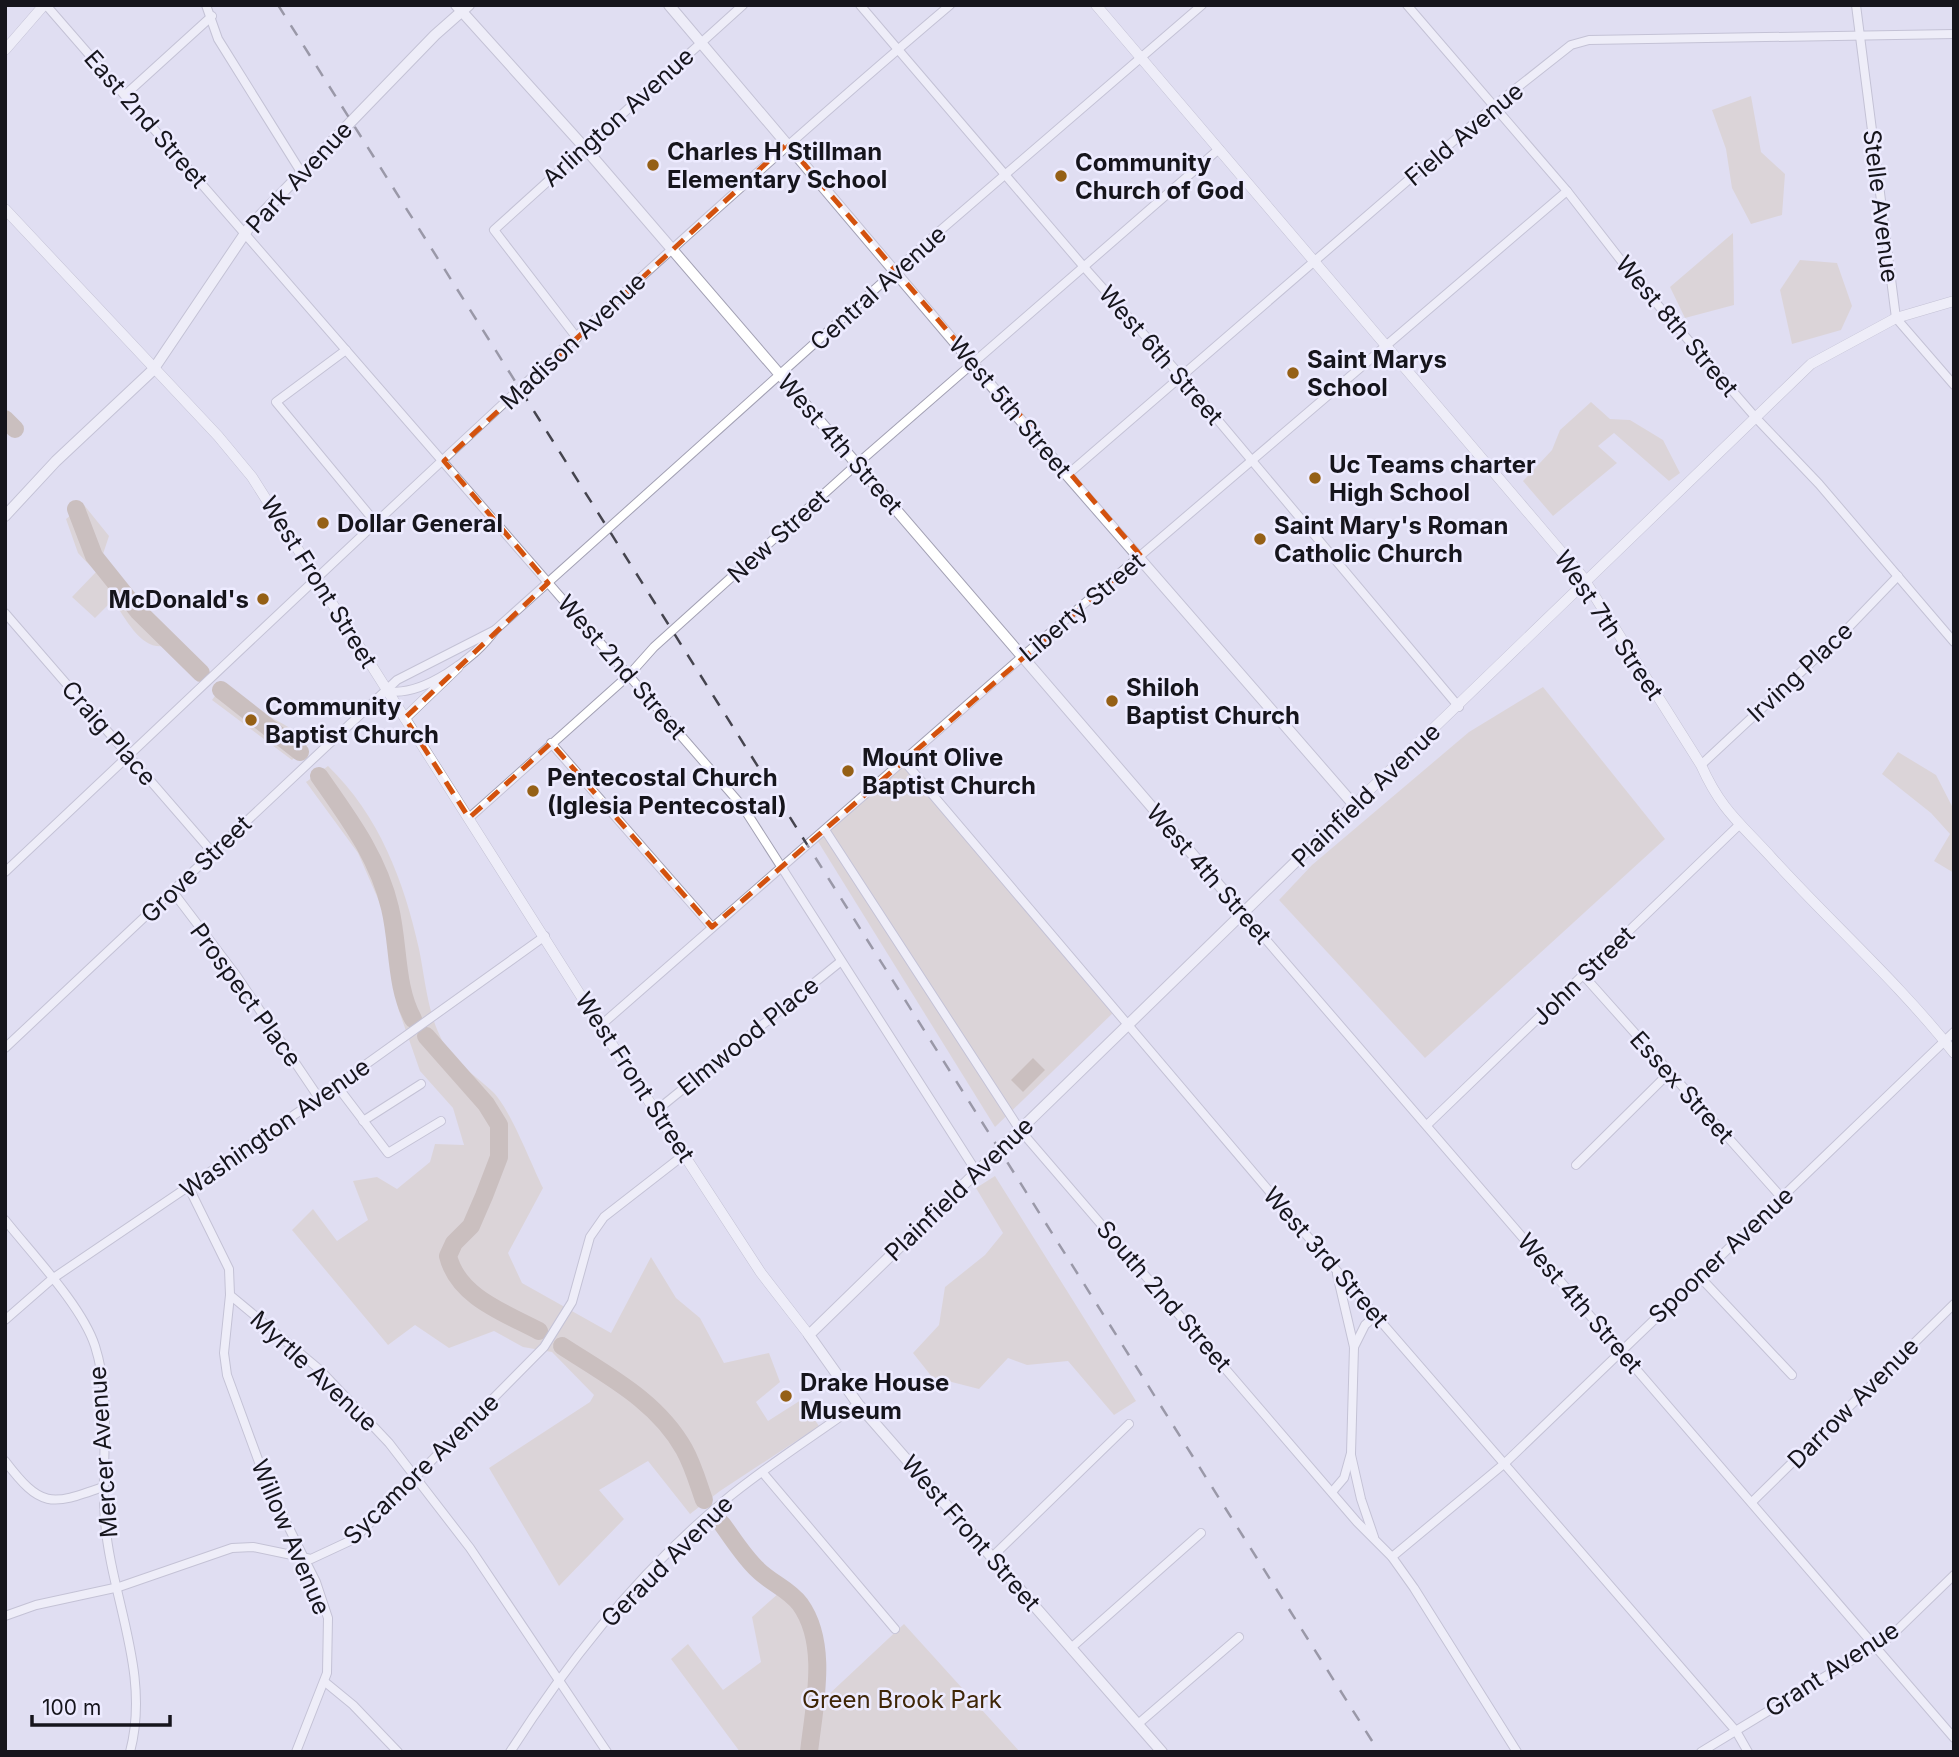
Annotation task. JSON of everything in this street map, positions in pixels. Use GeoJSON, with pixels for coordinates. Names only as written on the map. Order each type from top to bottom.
{"type":"FeatureCollection","features":[{"type":"Feature","properties":{"kind":"main road","name":"West 5th Street"},"geometry":{"type":"LineString","coordinates":[[668,5],[1067,475],[1141,556],[1354,805]]}},
{"type":"Feature","properties":{"kind":"main road","name":"West 4th Street"},"geometry":{"type":"LineString","coordinates":[[463,7],[1243,913]]}},
{"type":"Feature","properties":{"kind":"main road","name":"Park Avenue"},"geometry":{"type":"LineString","coordinates":[[5,516],[56,461],[153,370],[246,232],[463,7]]}},
{"type":"Feature","properties":{"kind":"main road","name":"Plainfield Avenue"},"geometry":{"type":"LineString","coordinates":[[809,1335],[1354,805]]}},
{"type":"Feature","properties":{"kind":"main road","name":"West Front Street"},"geometry":{"type":"LineString","coordinates":[[809,1335],[858,1404],[1162,1752]]}},
{"type":"Feature","properties":{"kind":"street"},"geometry":{"type":"LineString","coordinates":[[5,50],[45,5]]}},
{"type":"Feature","properties":{"kind":"street","name":"East 2nd Street"},"geometry":{"type":"LineString","coordinates":[[45,5],[246,232]]}},
{"type":"Feature","properties":{"kind":"street"},"geometry":{"type":"LineString","coordinates":[[206,5],[212,16],[218,40],[301,172]]}},
{"type":"Feature","properties":{"kind":"street","name":"Arlington Avenue"},"geometry":{"type":"LineString","coordinates":[[577,338],[494,230],[743,5]]}},
{"type":"Feature","properties":{"kind":"street","name":"West 6th Street"},"geometry":{"type":"LineString","coordinates":[[860,5],[900,48],[1084,268],[1180,375],[1459,707]]}},
{"type":"Feature","properties":{"kind":"street","name":"Madison Avenue"},"geometry":{"type":"LineString","coordinates":[[5,872],[202,684],[672,250],[787,145],[950,5]]}},
{"type":"Feature","properties":{"kind":"street","name":"West 7th Street"},"geometry":{"type":"LineString","coordinates":[[1096,5],[1586,582],[1701,765],[1712,790],[1738,826],[1756,841],[1954,1053]]}},
{"type":"Feature","properties":{"kind":"street","name":"Central Avenue"},"geometry":{"type":"LineString","coordinates":[[388,691],[403,693],[458,667],[486,643],[495,630],[780,375],[1202,5]]}},
{"type":"Feature","properties":{"kind":"street","name":"West 8th Street"},"geometry":{"type":"LineString","coordinates":[[1407,5],[1567,191],[1637,281],[1756,418],[1819,484],[1954,642]]}},
{"type":"Feature","properties":{"kind":"street","name":"Stelle Avenue"},"geometry":{"type":"LineString","coordinates":[[1856,5],[1896,318],[1954,385]]}},
{"type":"Feature","properties":{"kind":"street"},"geometry":{"type":"LineString","coordinates":[[125,95],[212,16]]}},
{"type":"Feature","properties":{"kind":"street","name":"Field Avenue"},"geometry":{"type":"LineString","coordinates":[[1067,475],[1494,106],[1571,45],[1580,41],[1954,34]]}},
{"type":"Feature","properties":{"kind":"street","name":"New Street"},"geometry":{"type":"LineString","coordinates":[[469,818],[629,676],[654,646],[857,464],[1219,149]]}},
{"type":"Feature","properties":{"kind":"street","name":"Liberty Street"},"geometry":{"type":"LineString","coordinates":[[600,1026],[1021,658],[1567,191]]}},
{"type":"Feature","properties":{"kind":"street","name":"West Front Street"},"geometry":{"type":"LineString","coordinates":[[5,209],[153,370],[218,436],[253,477],[600,1026],[761,1273],[809,1335]]}},
{"type":"Feature","properties":{"kind":"street","name":"West 2nd Street"},"geometry":{"type":"LineString","coordinates":[[246,232],[743,807],[976,1171]]}},
{"type":"Feature","properties":{"kind":"street","name":"Plainfield Avenue"},"geometry":{"type":"LineString","coordinates":[[1354,805],[1459,707],[1811,364],[1896,318],[1954,301]]}},
{"type":"Feature","properties":{"kind":"street"},"geometry":{"type":"LineString","coordinates":[[346,350],[276,402],[376,523]]}},
{"type":"Feature","properties":{"kind":"street","name":"Irving Place"},"geometry":{"type":"LineString","coordinates":[[1701,765],[1846,630],[1898,576]]}},
{"type":"Feature","properties":{"kind":"street","name":"Craig Place"},"geometry":{"type":"LineString","coordinates":[[5,613],[213,853]]}},
{"type":"Feature","properties":{"kind":"street","name":"Central Avenue"},"geometry":{"type":"LineString","coordinates":[[388,691],[397,680],[495,630]]}},
{"type":"Feature","properties":{"kind":"street"},"geometry":{"type":"LineString","coordinates":[[405,718],[458,667]]}},
{"type":"Feature","properties":{"kind":"street","name":"Grove Street"},"geometry":{"type":"LineString","coordinates":[[6,1047],[388,691]]}},
{"type":"Feature","properties":{"kind":"street"},"geometry":{"type":"LineString","coordinates":[[551,743],[712,927]]}},
{"type":"Feature","properties":{"kind":"street","name":"West 3rd Street"},"geometry":{"type":"LineString","coordinates":[[904,761],[1337,1271],[1735,1731],[1748,1752]]}},
{"type":"Feature","properties":{"kind":"street","name":"John Street"},"geometry":{"type":"LineString","coordinates":[[1427,1125],[1738,826]]}},
{"type":"Feature","properties":{"kind":"street","name":"South 2nd Street"},"geometry":{"type":"LineString","coordinates":[[825,830],[1020,1130],[1332,1492],[1392,1557],[1517,1752]]}},
{"type":"Feature","properties":{"kind":"street","name":"Prospect Place"},"geometry":{"type":"LineString","coordinates":[[173,892],[236,975],[319,1098]]}},
{"type":"Feature","properties":{"kind":"street","name":"West 4th Street"},"geometry":{"type":"LineString","coordinates":[[1243,913],[1954,1738]]}},
{"type":"Feature","properties":{"kind":"street","name":"Washington Avenue"},"geometry":{"type":"LineString","coordinates":[[5,1320],[52,1279],[337,1086],[545,936]]}},
{"type":"Feature","properties":{"kind":"street","name":"Elmwood Place"},"geometry":{"type":"LineString","coordinates":[[657,1110],[840,962]]}},
{"type":"Feature","properties":{"kind":"street","name":"Essex Street"},"geometry":{"type":"LineString","coordinates":[[1584,976],[1782,1198]]}},
{"type":"Feature","properties":{"kind":"street","name":"Spooner Avenue"},"geometry":{"type":"LineString","coordinates":[[1392,1557],[1505,1463],[1954,1032]]}},
{"type":"Feature","properties":{"kind":"street"},"geometry":{"type":"LineString","coordinates":[[1576,1165],[1670,1073]]}},
{"type":"Feature","properties":{"kind":"street"},"geometry":{"type":"LineString","coordinates":[[363,1121],[421,1084]]}},
{"type":"Feature","properties":{"kind":"street"},"geometry":{"type":"LineString","coordinates":[[337,1086],[388,1153],[441,1121]]}},
{"type":"Feature","properties":{"kind":"street","name":"Sycamore Avenue"},"geometry":{"type":"LineString","coordinates":[[302,1560],[331,1552],[354,1539],[544,1347],[572,1302],[590,1237],[596,1226],[640,1186],[685,1154]]}},
{"type":"Feature","properties":{"kind":"street","name":"Myrtle Avenue"},"geometry":{"type":"LineString","coordinates":[[189,1188],[229,1269],[230,1295],[345,1394],[415,1478],[470,1548],[607,1752]]}},
{"type":"Feature","properties":{"kind":"street","name":"Mercer Avenue"},"geometry":{"type":"LineString","coordinates":[[5,1220],[86,1325],[94,1345],[104,1412],[105,1523],[133,1660],[135,1719],[130,1752]]}},
{"type":"Feature","properties":{"kind":"street"},"geometry":{"type":"LineString","coordinates":[[1332,1492],[1344,1478],[1351,1452],[1354,1347],[1337,1271]]}},
{"type":"Feature","properties":{"kind":"street"},"geometry":{"type":"LineString","coordinates":[[1699,1276],[1792,1375]]}},
{"type":"Feature","properties":{"kind":"street","name":"Willow Avenue"},"geometry":{"type":"LineString","coordinates":[[230,1295],[224,1353],[227,1375],[254,1451],[302,1560],[316,1582],[328,1618],[330,1644],[325,1682],[296,1752]]}},
{"type":"Feature","properties":{"kind":"street","name":"Darrow Avenue"},"geometry":{"type":"LineString","coordinates":[[1752,1502],[1954,1304]]}},
{"type":"Feature","properties":{"kind":"street"},"geometry":{"type":"LineString","coordinates":[[1354,1347],[1365,1325],[1376,1315]]}},
{"type":"Feature","properties":{"kind":"street","name":"Geraud Avenue"},"geometry":{"type":"LineString","coordinates":[[509,1752],[558,1682],[624,1601],[697,1526],[725,1501],[858,1404]]}},
{"type":"Feature","properties":{"kind":"street"},"geometry":{"type":"LineString","coordinates":[[992,1557],[1129,1424]]}},
{"type":"Feature","properties":{"kind":"street"},"geometry":{"type":"LineString","coordinates":[[1351,1452],[1361,1499],[1375,1540]]}},
{"type":"Feature","properties":{"kind":"street"},"geometry":{"type":"LineString","coordinates":[[5,1461],[26,1488],[43,1498],[67,1500],[103,1487]]}},
{"type":"Feature","properties":{"kind":"street"},"geometry":{"type":"LineString","coordinates":[[763,1473],[895,1629]]}},
{"type":"Feature","properties":{"kind":"street"},"geometry":{"type":"LineString","coordinates":[[1071,1648],[1201,1533]]}},
{"type":"Feature","properties":{"kind":"street"},"geometry":{"type":"LineString","coordinates":[[5,1616],[37,1605],[119,1587],[232,1548],[276,1551],[302,1560]]}},
{"type":"Feature","properties":{"kind":"street","name":"Grant Avenue"},"geometry":{"type":"LineString","coordinates":[[1701,1752],[1890,1637],[1954,1574]]}},
{"type":"Feature","properties":{"kind":"street"},"geometry":{"type":"LineString","coordinates":[[1138,1724],[1239,1637]]}},
{"type":"Feature","properties":{"kind":"street"},"geometry":{"type":"LineString","coordinates":[[325,1682],[353,1705],[398,1752]]}},
{"type":"Feature","properties":{"kind":"highlighted area"},"geometry":{"type":"Polygon","coordinates":[[[787,144],[1141,556],[712,927],[551,743],[469,818],[405,718],[548,583],[444,461],[787,144]]]}},
{"type":"Feature","properties":{"kind":"green space"},"geometry":{"type":"Polygon","coordinates":[[[1751,96],[1761,152],[1785,174],[1782,215],[1751,224],[1732,188],[1726,149],[1712,110],[1751,96]]]}},
{"type":"Feature","properties":{"kind":"green space"},"geometry":{"type":"Polygon","coordinates":[[[1733,233],[1734,305],[1685,318],[1670,287],[1733,233]]]}},
{"type":"Feature","properties":{"kind":"green space"},"geometry":{"type":"Polygon","coordinates":[[[1800,260],[1837,263],[1852,306],[1841,330],[1792,344],[1780,290],[1800,260]]]}},
{"type":"Feature","properties":{"kind":"green space"},"geometry":{"type":"Polygon","coordinates":[[[1591,402],[1610,419],[1630,420],[1663,440],[1680,473],[1669,481],[1614,433],[1598,446],[1617,463],[1553,516],[1523,481],[1552,450],[1560,430],[1591,402]]]}},
{"type":"Feature","properties":{"kind":"green space"},"geometry":{"type":"Polygon","coordinates":[[[84,505],[109,536],[102,557],[177,641],[166,646],[147,643],[132,629],[113,600],[95,618],[72,597],[96,572],[78,553],[66,519],[84,505]]]}},
{"type":"Feature","properties":{"kind":"green space"},"geometry":{"type":"Polygon","coordinates":[[[222,686],[311,742],[292,760],[212,700],[222,686]]]}},
{"type":"Feature","properties":{"kind":"green space"},"geometry":{"type":"Polygon","coordinates":[[[1543,687],[1665,839],[1425,1058],[1279,900],[1312,865],[1469,732],[1543,687]]]}},
{"type":"Feature","properties":{"kind":"green space"},"geometry":{"type":"Polygon","coordinates":[[[1898,752],[1936,775],[1954,810],[1954,873],[1934,861],[1950,834],[1931,813],[1882,774],[1898,752]]]}},
{"type":"Feature","properties":{"kind":"green space"},"geometry":{"type":"Polygon","coordinates":[[[904,765],[1116,1010],[995,1127],[817,840],[904,765]]]}},
{"type":"Feature","properties":{"kind":"green space"},"geometry":{"type":"Polygon","coordinates":[[[328,766],[362,806],[397,874],[413,924],[429,1004],[440,1036],[450,1053],[500,1101],[543,1188],[508,1253],[522,1283],[611,1333],[651,1257],[676,1298],[700,1318],[724,1363],[769,1353],[780,1382],[756,1402],[768,1421],[801,1400],[819,1426],[690,1514],[648,1461],[599,1490],[624,1519],[559,1586],[489,1468],[590,1402],[594,1395],[552,1352],[523,1347],[494,1331],[449,1348],[415,1325],[388,1345],[292,1230],[313,1209],[337,1241],[368,1220],[353,1181],[377,1177],[397,1189],[430,1162],[435,1144],[464,1145],[453,1108],[420,1071],[398,1008],[382,908],[358,853],[306,782],[328,766]]]}},
{"type":"Feature","properties":{"kind":"green space"},"geometry":{"type":"Polygon","coordinates":[[[995,1176],[1136,1401],[1114,1415],[1068,1361],[1027,1365],[1008,1358],[979,1389],[932,1377],[913,1353],[939,1325],[945,1287],[985,1255],[1003,1233],[976,1188],[995,1176]]]}},
{"type":"Feature","properties":{"kind":"green space","name":"Green Brook Park"},"geometry":{"type":"Polygon","coordinates":[[[788,1585],[819,1621],[823,1688],[827,1696],[904,1624],[1020,1752],[740,1752],[671,1659],[688,1644],[723,1690],[761,1662],[752,1617],[788,1585]]]}},
{"type":"Feature","properties":{"kind":"shaded area"},"geometry":{"type":"Polygon","coordinates":[[[1033,1058],[1045,1070],[1023,1092],[1011,1080],[1033,1058]]]}},
{"type":"Feature","properties":{"kind":"waterway"},"geometry":{"type":"LineString","coordinates":[[5,419],[15,429]]}},
{"type":"Feature","properties":{"kind":"waterway"},"geometry":{"type":"LineString","coordinates":[[76,509],[94,556],[138,611],[201,673]]}},
{"type":"Feature","properties":{"kind":"waterway"},"geometry":{"type":"LineString","coordinates":[[221,690],[300,752]]}},
{"type":"Feature","properties":{"kind":"waterway"},"geometry":{"type":"LineString","coordinates":[[319,776],[361,839],[385,889],[393,922],[403,993],[413,1019]]}},
{"type":"Feature","properties":{"kind":"waterway"},"geometry":{"type":"LineString","coordinates":[[426,1036],[486,1104],[499,1125],[499,1157],[471,1226],[454,1243],[448,1256],[453,1270],[472,1293],[484,1302],[539,1331]]}},
{"type":"Feature","properties":{"kind":"waterway"},"geometry":{"type":"LineString","coordinates":[[562,1346],[614,1379],[660,1417],[684,1449],[704,1500]]}},
{"type":"Feature","properties":{"kind":"waterway"},"geometry":{"type":"LineString","coordinates":[[722,1524],[743,1554],[763,1575],[796,1599],[809,1620],[817,1656],[816,1696],[809,1752]]}},
{"type":"Feature","properties":{"kind":"railway"},"geometry":{"type":"LineString","coordinates":[[278,5],[1379,1752]]}},
{"type":"Feature","properties":{"kind":"place","name":"Charles H Stillman Elementary School"},"geometry":{"type":"Point","coordinates":[653,165]}},
{"type":"Feature","properties":{"kind":"place","name":"Community Church of God"},"geometry":{"type":"Point","coordinates":[1061,176]}},
{"type":"Feature","properties":{"kind":"place","name":"Saint Marys School"},"geometry":{"type":"Point","coordinates":[1293,373]}},
{"type":"Feature","properties":{"kind":"place","name":"Uc Teams charter High School"},"geometry":{"type":"Point","coordinates":[1315,478]}},
{"type":"Feature","properties":{"kind":"place","name":"Dollar General"},"geometry":{"type":"Point","coordinates":[323,523]}},
{"type":"Feature","properties":{"kind":"place","name":"Saint Mary's Roman Catholic Church"},"geometry":{"type":"Point","coordinates":[1260,539]}},
{"type":"Feature","properties":{"kind":"place","name":"McDonald's"},"geometry":{"type":"Point","coordinates":[263,599]}},
{"type":"Feature","properties":{"kind":"place","name":"Shiloh Baptist Church"},"geometry":{"type":"Point","coordinates":[1112,701]}},
{"type":"Feature","properties":{"kind":"place","name":"Community Baptist Church"},"geometry":{"type":"Point","coordinates":[251,720]}},
{"type":"Feature","properties":{"kind":"place","name":"Mount Olive Baptist Church"},"geometry":{"type":"Point","coordinates":[848,771]}},
{"type":"Feature","properties":{"kind":"place","name":"Pentecostal Church (Iglesia Pentecostal)"},"geometry":{"type":"Point","coordinates":[533,791]}},
{"type":"Feature","properties":{"kind":"place","name":"Drake House Museum"},"geometry":{"type":"Point","coordinates":[786,1396]}}]}
